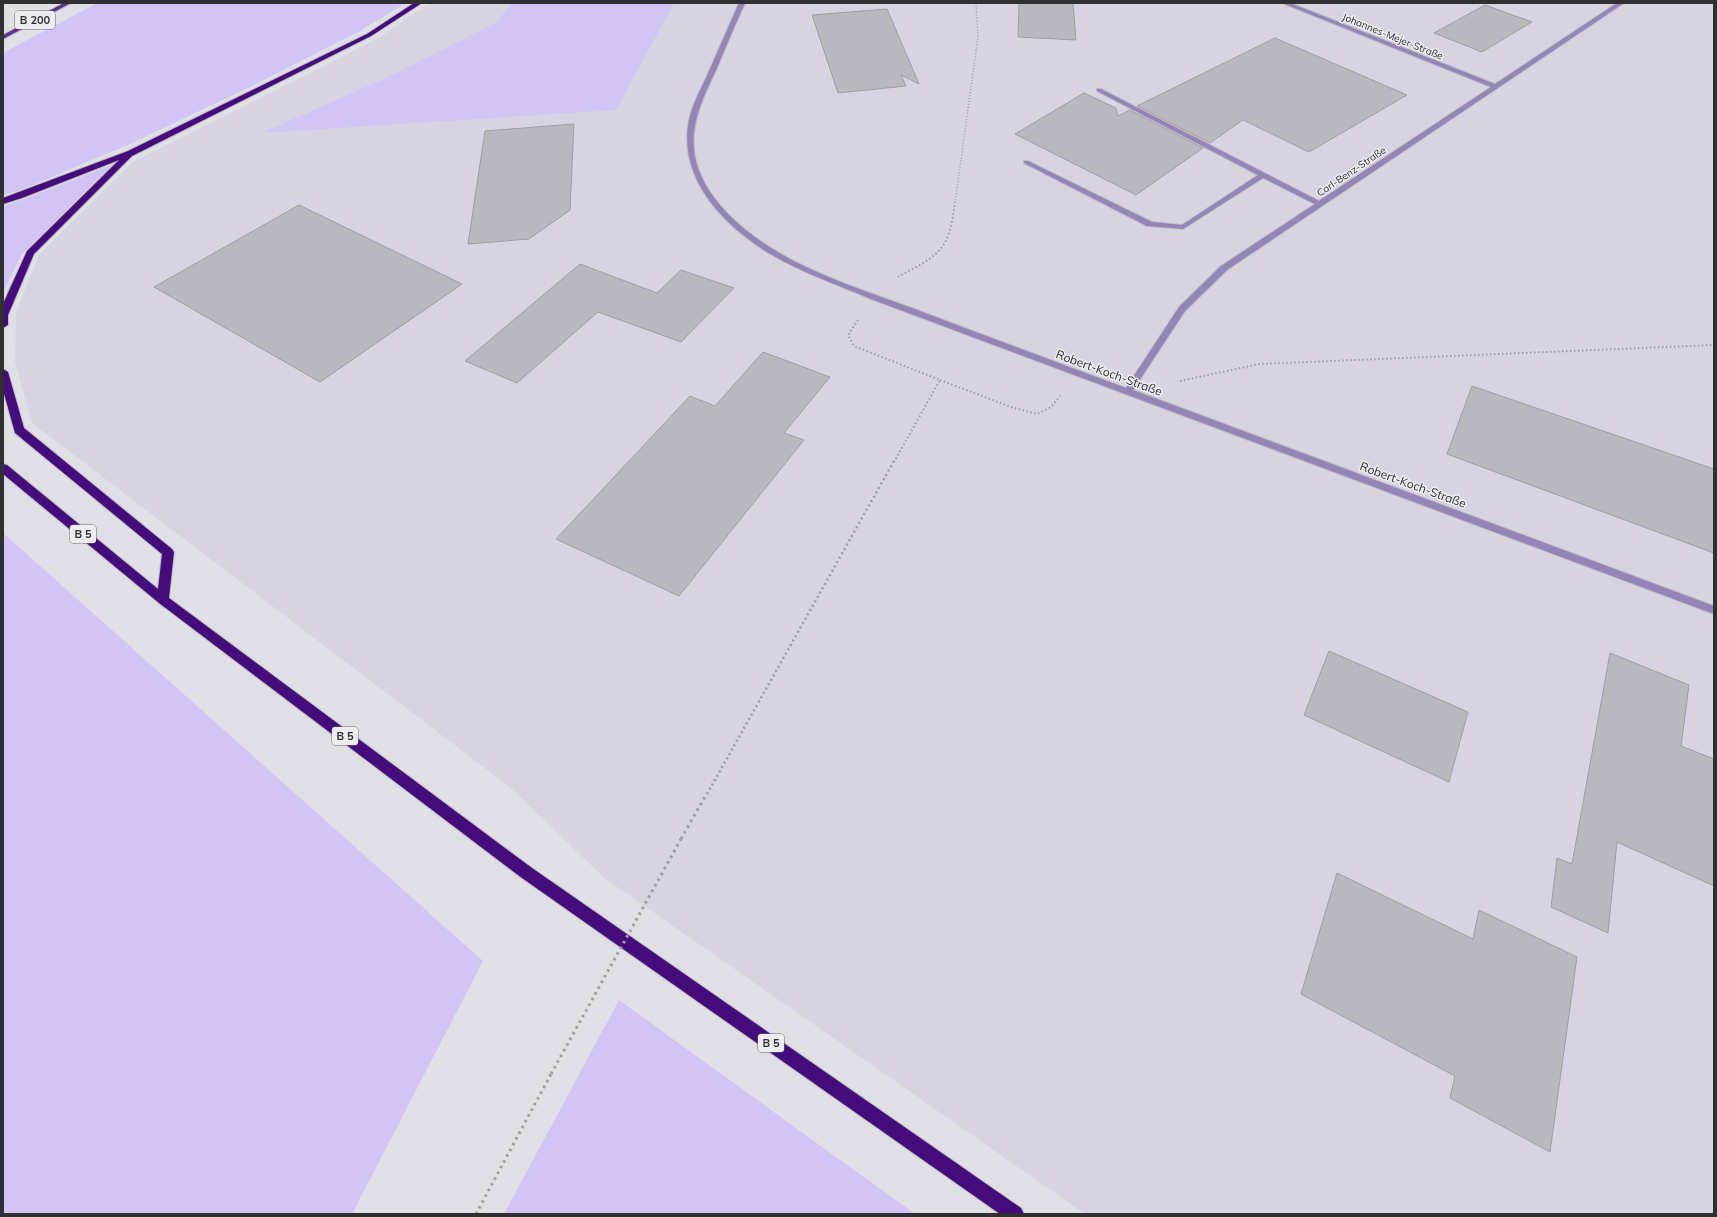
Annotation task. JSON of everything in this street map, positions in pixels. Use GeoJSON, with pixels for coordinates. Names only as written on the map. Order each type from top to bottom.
{"type":"FeatureCollection","features":[{"type":"Feature","properties":{"kind":"highway"},"geometry":{"type":"LineString","coordinates":[[3,201],[20,196],[131,153],[369,35],[419,3]]}},
{"type":"Feature","properties":{"kind":"highway"},"geometry":{"type":"LineString","coordinates":[[3,325],[3,315],[30,253],[131,153]]}},
{"type":"Feature","properties":{"kind":"highway"},"geometry":{"type":"LineString","coordinates":[[3,372],[19,430],[168,552],[163,600]]}},
{"type":"Feature","properties":{"kind":"highway","name":"B 5"},"geometry":{"type":"LineString","coordinates":[[3,468],[163,600],[527,872],[1015,1214]]}},
{"type":"Feature","properties":{"kind":"main road","name":"B 200"},"geometry":{"type":"LineString","coordinates":[[3,37],[68,3]]}},
{"type":"Feature","properties":{"kind":"street","name":"Robert-Koch-Straße"},"geometry":{"type":"LineString","coordinates":[[742,3],[694,112],[691,124],[690,140],[696,172],[715,202],[755,241],[776,254],[874,298],[1714,610]]}},
{"type":"Feature","properties":{"kind":"street","name":"Johannes-Mejer-Straße"},"geometry":{"type":"LineString","coordinates":[[1285,3],[1495,86]]}},
{"type":"Feature","properties":{"kind":"street","name":"Carl-Benz-Straße"},"geometry":{"type":"LineString","coordinates":[[1127,392],[1182,309],[1224,268],[1621,3]]}},
{"type":"Feature","properties":{"kind":"street"},"geometry":{"type":"LineString","coordinates":[[1099,90],[1319,204]]}},
{"type":"Feature","properties":{"kind":"street"},"geometry":{"type":"LineString","coordinates":[[1026,162],[1150,224],[1183,227],[1262,175]]}},
{"type":"Feature","properties":{"kind":"path"},"geometry":{"type":"LineString","coordinates":[[976,3],[978,37],[952,221],[944,244],[933,256],[889,282],[874,298],[848,335],[854,346],[1011,407],[1037,414],[1051,407],[1075,373]]}},
{"type":"Feature","properties":{"kind":"path"},"geometry":{"type":"LineString","coordinates":[[1127,392],[1259,364],[1714,345]]}},
{"type":"Feature","properties":{"kind":"path"},"geometry":{"type":"LineString","coordinates":[[476,1214],[551,1074],[681,839],[940,380]]}},
{"type":"Feature","properties":{"kind":"shaded area"},"geometry":{"type":"Polygon","coordinates":[[[97,3],[406,3],[360,31],[246,89],[128,145],[20,190],[3,195],[3,53],[97,3]]]}},
{"type":"Feature","properties":{"kind":"shaded area"},"geometry":{"type":"Polygon","coordinates":[[[429,3],[1714,3],[1714,1214],[1085,1214],[603,877],[511,788],[32,423],[15,362],[16,312],[40,253],[133,162],[380,37],[429,3]]]}},
{"type":"Feature","properties":{"kind":"shaded area"},"geometry":{"type":"Polygon","coordinates":[[[512,3],[674,3],[616,110],[262,133],[384,79],[497,22],[512,3]]]}},
{"type":"Feature","properties":{"kind":"shaded area"},"geometry":{"type":"Polygon","coordinates":[[[112,165],[22,254],[3,293],[3,206],[112,165]]]}},
{"type":"Feature","properties":{"kind":"shaded area"},"geometry":{"type":"Polygon","coordinates":[[[3,533],[483,961],[352,1214],[3,1214],[3,533]]]}},
{"type":"Feature","properties":{"kind":"shaded area"},"geometry":{"type":"Polygon","coordinates":[[[619,1000],[915,1214],[504,1214],[619,1000]]]}},
{"type":"Feature","properties":{"kind":"building"},"geometry":{"type":"Polygon","coordinates":[[[1019,3],[1073,3],[1076,40],[1018,37],[1019,3]]]}},
{"type":"Feature","properties":{"kind":"building"},"geometry":{"type":"Polygon","coordinates":[[[1485,5],[1532,22],[1482,52],[1434,33],[1485,5]]]}},
{"type":"Feature","properties":{"kind":"building"},"geometry":{"type":"Polygon","coordinates":[[[887,9],[919,84],[901,75],[906,86],[838,93],[812,15],[887,9]]]}},
{"type":"Feature","properties":{"kind":"building"},"geometry":{"type":"Polygon","coordinates":[[[1275,38],[1407,95],[1309,152],[1243,120],[1210,143],[1137,106],[1275,38]]]}},
{"type":"Feature","properties":{"kind":"building"},"geometry":{"type":"Polygon","coordinates":[[[1084,93],[1116,108],[1118,116],[1130,110],[1203,148],[1136,195],[1015,134],[1084,93]]]}},
{"type":"Feature","properties":{"kind":"building"},"geometry":{"type":"Polygon","coordinates":[[[574,124],[570,210],[529,239],[468,244],[485,131],[574,124]]]}},
{"type":"Feature","properties":{"kind":"building"},"geometry":{"type":"Polygon","coordinates":[[[299,205],[462,284],[320,382],[154,287],[299,205]]]}},
{"type":"Feature","properties":{"kind":"building"},"geometry":{"type":"Polygon","coordinates":[[[580,264],[657,293],[681,270],[734,288],[681,342],[598,312],[517,383],[465,361],[580,264]]]}},
{"type":"Feature","properties":{"kind":"building"},"geometry":{"type":"Polygon","coordinates":[[[763,352],[830,377],[784,433],[804,440],[679,596],[556,539],[690,396],[715,406],[763,352]]]}},
{"type":"Feature","properties":{"kind":"building"},"geometry":{"type":"Polygon","coordinates":[[[1472,386],[1714,469],[1714,553],[1447,454],[1472,386]]]}},
{"type":"Feature","properties":{"kind":"building"},"geometry":{"type":"Polygon","coordinates":[[[1329,651],[1468,712],[1449,782],[1304,715],[1329,651]]]}},
{"type":"Feature","properties":{"kind":"building"},"geometry":{"type":"Polygon","coordinates":[[[1610,653],[1689,685],[1681,746],[1714,759],[1714,886],[1617,842],[1608,933],[1551,907],[1557,858],[1572,864],[1610,653]]]}},
{"type":"Feature","properties":{"kind":"building"},"geometry":{"type":"Polygon","coordinates":[[[1337,873],[1473,939],[1479,910],[1577,957],[1550,1152],[1450,1098],[1455,1076],[1301,994],[1337,873]]]}}]}
